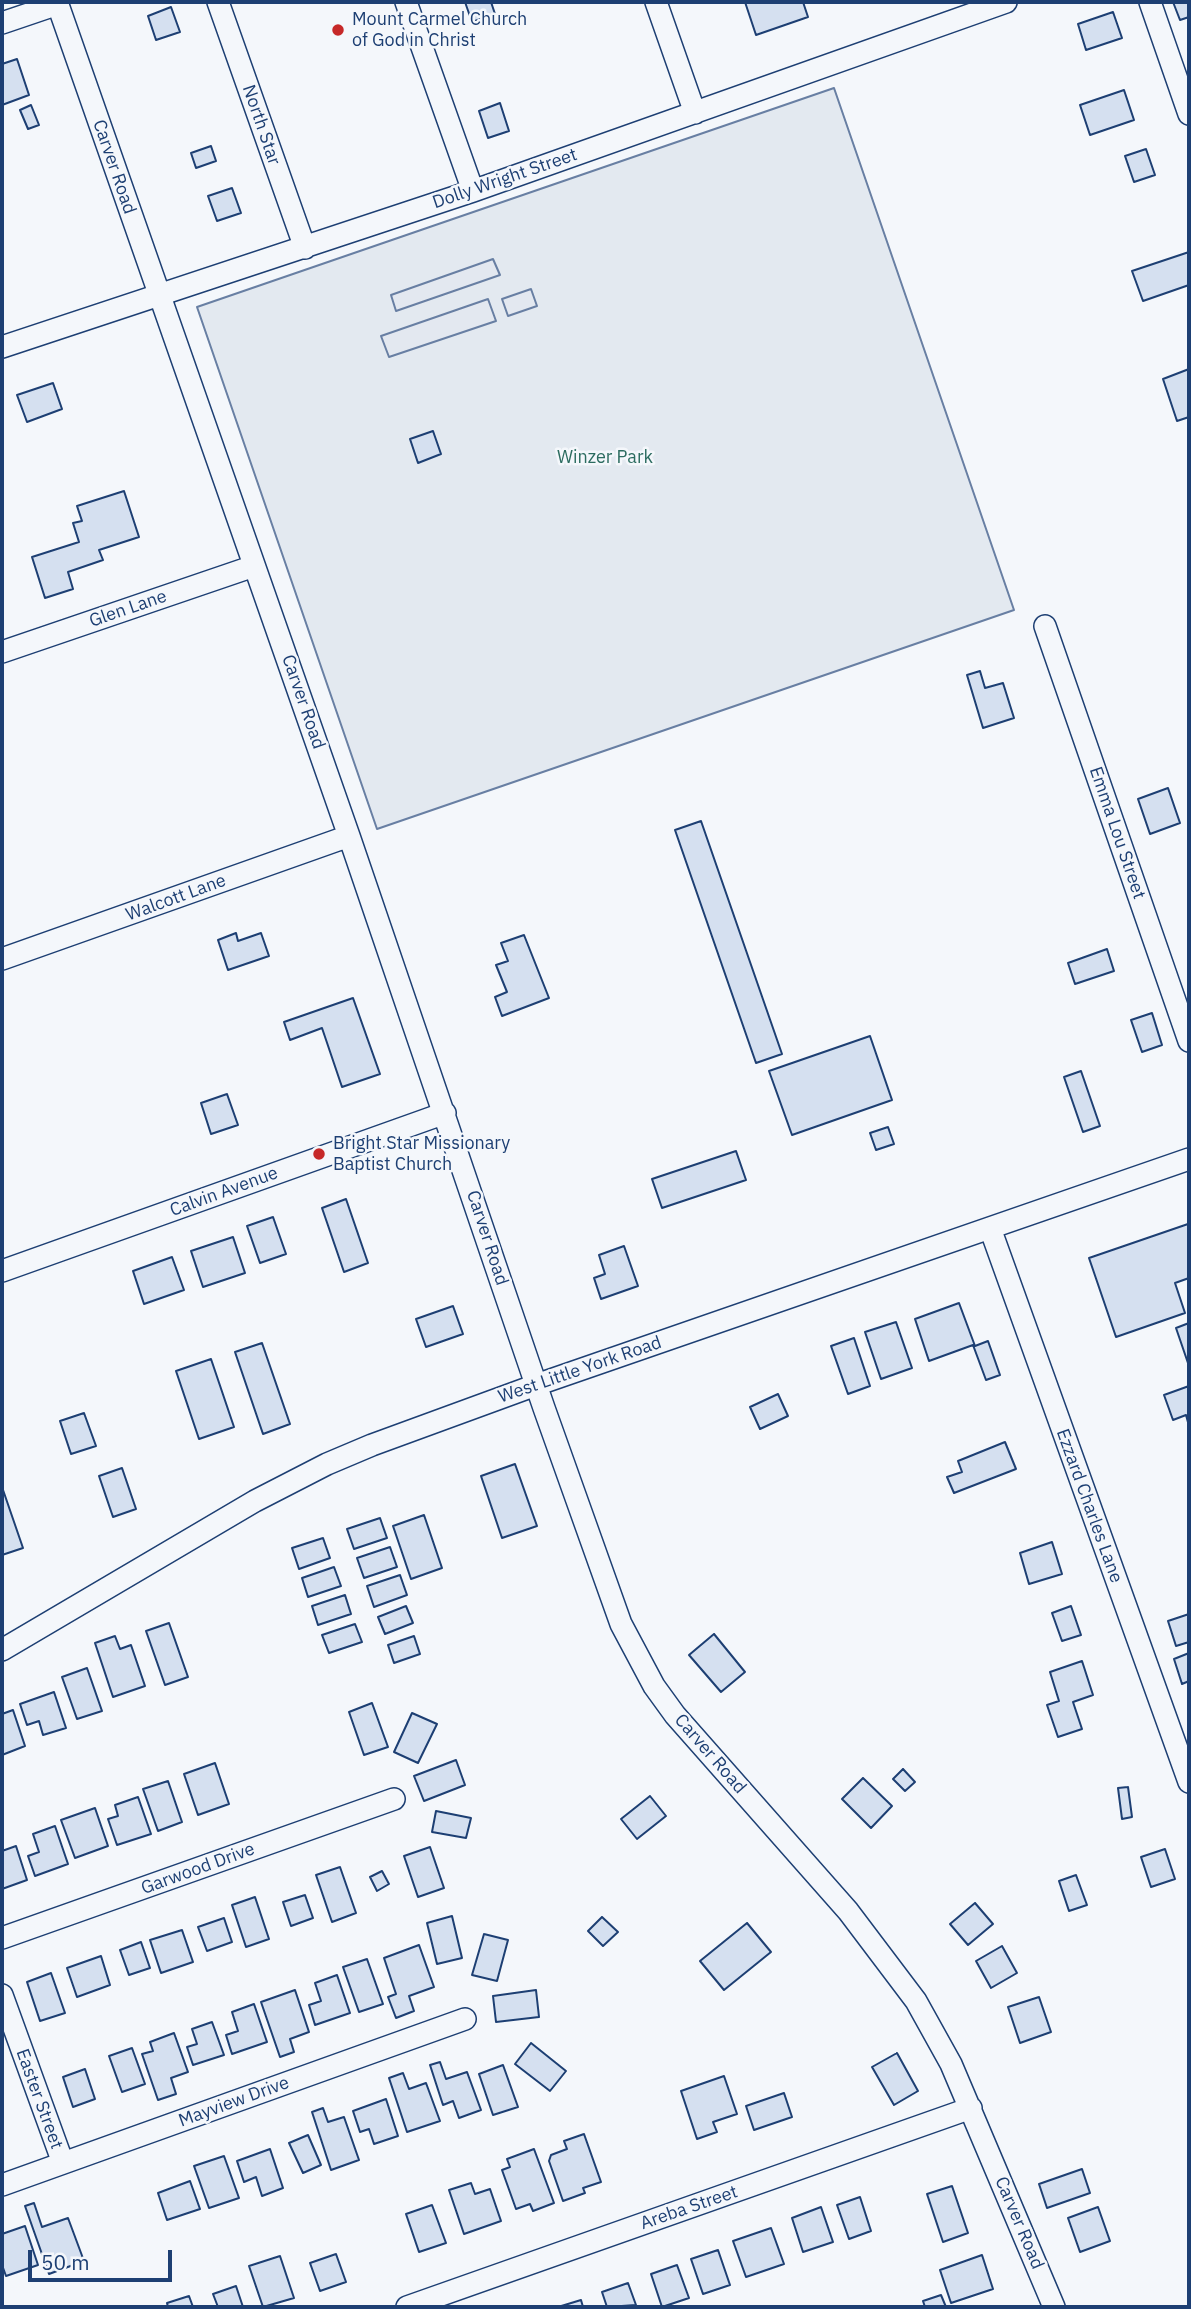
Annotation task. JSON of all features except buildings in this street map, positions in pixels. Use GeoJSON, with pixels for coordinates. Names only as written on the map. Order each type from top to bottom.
{"type":"FeatureCollection","features":[{"type":"Feature","properties":{"kind":"street","name":"North Star"},"geometry":{"type":"LineString","coordinates":[[218,2],[304,248]]}},
{"type":"Feature","properties":{"kind":"street"},"geometry":{"type":"LineString","coordinates":[[406,2],[472,191]]}},
{"type":"Feature","properties":{"kind":"street"},"geometry":{"type":"LineString","coordinates":[[656,2],[695,113]]}},
{"type":"Feature","properties":{"kind":"street","name":"Dolly Wright Street"},"geometry":{"type":"LineString","coordinates":[[2,347],[472,191],[1004,2]]}},
{"type":"Feature","properties":{"kind":"street"},"geometry":{"type":"LineString","coordinates":[[1150,2],[1189,114]]}},
{"type":"Feature","properties":{"kind":"street"},"geometry":{"type":"LineString","coordinates":[[2,23],[58,3]]}},
{"type":"Feature","properties":{"kind":"street","name":"Carver Road"},"geometry":{"type":"LineString","coordinates":[[58,3],[621,1624],[654,1686],[675,1715],[873,1941],[916,2001],[951,2064],[1054,2307]]}},
{"type":"Feature","properties":{"kind":"street","name":"Glen Lane"},"geometry":{"type":"LineString","coordinates":[[2,652],[254,566]]}},
{"type":"Feature","properties":{"kind":"street","name":"Emma Lou Street"},"geometry":{"type":"LineString","coordinates":[[1045,626],[1189,1041]]}},
{"type":"Feature","properties":{"kind":"street","name":"Walcott Lane"},"geometry":{"type":"LineString","coordinates":[[2,959],[349,836]]}},
{"type":"Feature","properties":{"kind":"street","name":"Calvin Avenue"},"geometry":{"type":"LineString","coordinates":[[2,1271],[445,1113]]}},
{"type":"Feature","properties":{"kind":"street","name":"West Little York Road"},"geometry":{"type":"LineString","coordinates":[[2,1650],[255,1501],[296,1479],[372,1445],[536,1385],[1189,1159]]}},
{"type":"Feature","properties":{"kind":"street","name":"Ezzard Charles Lane"},"geometry":{"type":"LineString","coordinates":[[990,1228],[1189,1782]]}},
{"type":"Feature","properties":{"kind":"street","name":"Garwood Drive"},"geometry":{"type":"LineString","coordinates":[[2,1938],[394,1799]]}},
{"type":"Feature","properties":{"kind":"street","name":"Easter Street"},"geometry":{"type":"LineString","coordinates":[[2,1995],[63,2163]]}},
{"type":"Feature","properties":{"kind":"street","name":"Mayview Drive"},"geometry":{"type":"LineString","coordinates":[[2,2185],[466,2018]]}},
{"type":"Feature","properties":{"kind":"street","name":"Areba Street"},"geometry":{"type":"LineString","coordinates":[[407,2307],[971,2109]]}},
{"type":"Feature","properties":{"kind":"green space","name":"Winzer Park"},"geometry":{"type":"Polygon","coordinates":[[[834,88],[1014,610],[377,829],[197,307],[834,88]]]}},
{"type":"Feature","properties":{"kind":"shaded area"},"geometry":{"type":"Polygon","coordinates":[[[493,259],[500,275],[396,311],[391,295],[493,259]]]}},
{"type":"Feature","properties":{"kind":"shaded area"},"geometry":{"type":"Polygon","coordinates":[[[531,289],[537,306],[508,316],[502,299],[531,289]]]}},
{"type":"Feature","properties":{"kind":"shaded area"},"geometry":{"type":"Polygon","coordinates":[[[488,299],[496,321],[389,357],[381,336],[488,299]]]}},
{"type":"Feature","properties":{"kind":"place","name":"Mount Carmel Church of God in Christ"},"geometry":{"type":"Point","coordinates":[338,30]}},
{"type":"Feature","properties":{"kind":"place","name":"Bright Star Missionary Baptist Church"},"geometry":{"type":"Point","coordinates":[319,1154]}}]}
